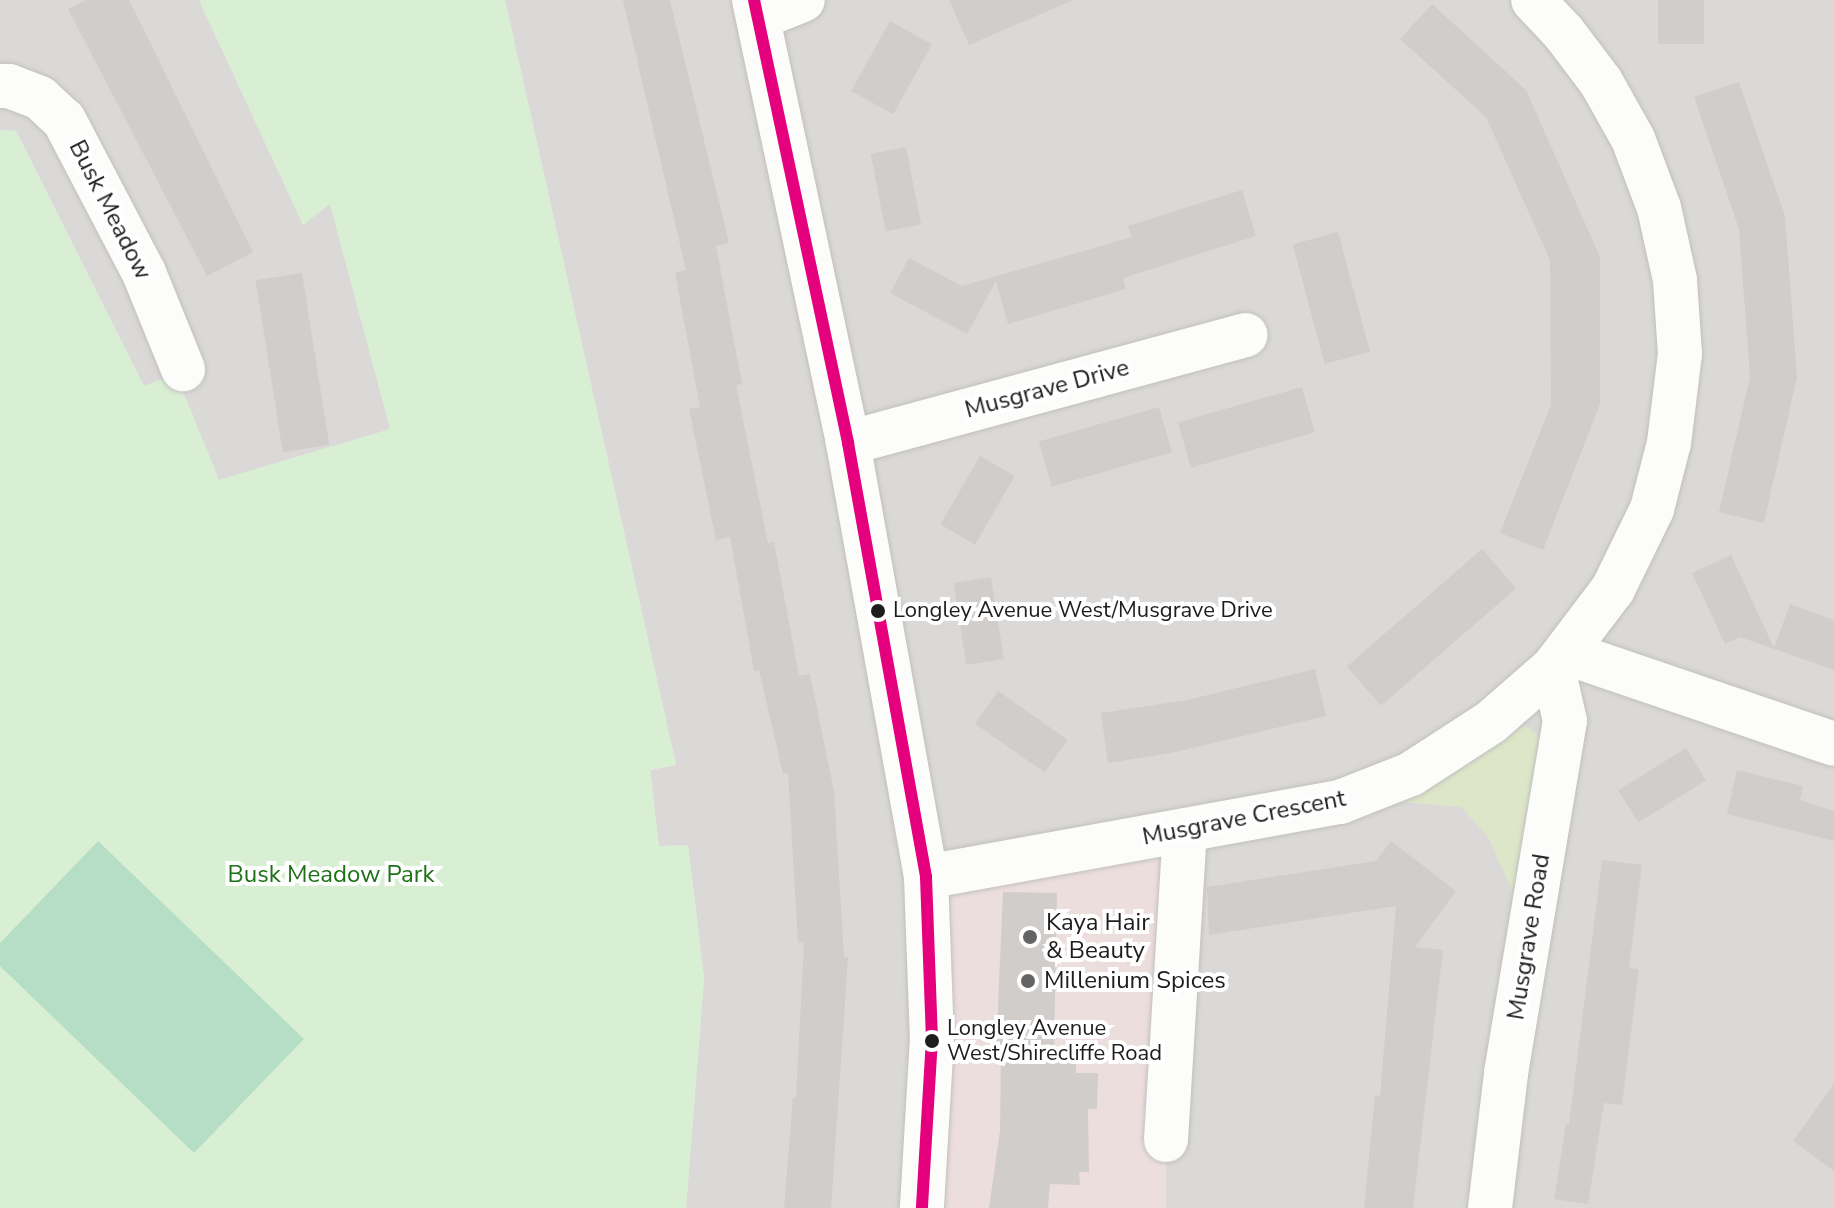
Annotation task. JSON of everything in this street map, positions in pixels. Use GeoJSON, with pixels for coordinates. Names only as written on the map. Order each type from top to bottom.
{"type":"FeatureCollection","features":[{"type":"Feature","properties":{"kind":"street"},"geometry":{"type":"LineString","coordinates":[[803,0],[757,9],[848,443],[926,877],[932,1038],[922,1208]]}},
{"type":"Feature","properties":{"kind":"street","name":"Musgrave Crescent"},"geometry":{"type":"LineString","coordinates":[[926,877],[1340,802],[1411,774],[1491,722],[1560,661],[1613,589],[1652,509],[1669,443],[1680,354],[1675,280],[1659,208],[1633,139],[1601,82],[1564,33],[1533,0]]}},
{"type":"Feature","properties":{"kind":"street","name":"Busk Meadow"},"geometry":{"type":"LineString","coordinates":[[0,86],[9,86],[40,98],[64,120],[144,273],[183,369]]}},
{"type":"Feature","properties":{"kind":"street","name":"Musgrave Drive"},"geometry":{"type":"LineString","coordinates":[[848,443],[1246,335]]}},
{"type":"Feature","properties":{"kind":"street"},"geometry":{"type":"LineString","coordinates":[[1560,661],[1834,744]]}},
{"type":"Feature","properties":{"kind":"street","name":"Musgrave Road"},"geometry":{"type":"LineString","coordinates":[[1490,1208],[1506,1073],[1565,721],[1560,661]]}},
{"type":"Feature","properties":{"kind":"street"},"geometry":{"type":"LineString","coordinates":[[1166,1140],[1185,831]]}},
{"type":"Feature","properties":{"kind":"shaded area"},"geometry":{"type":"Polygon","coordinates":[[[0,0],[199,0],[303,224],[330,203],[391,430],[219,480],[176,375],[144,386],[16,131],[0,130],[0,0]]]}},
{"type":"Feature","properties":{"kind":"shaded area"},"geometry":{"type":"Polygon","coordinates":[[[505,0],[1834,0],[1834,1208],[1166,1208],[1166,1139],[922,1208],[686,1208],[704,978],[688,846],[659,847],[650,770],[676,765],[505,0]]]}},
{"type":"Feature","properties":{"kind":"shaded area"},"geometry":{"type":"Polygon","coordinates":[[[1185,831],[1166,1139],[1166,1208],[922,1208],[926,877],[1185,831]]]}},
{"type":"Feature","properties":{"kind":"green space","name":"Busk Meadow Park"},"geometry":{"type":"Polygon","coordinates":[[[199,0],[505,0],[676,765],[650,770],[659,846],[688,845],[704,978],[686,1208],[0,1208],[0,130],[16,131],[144,386],[176,374],[219,480],[390,429],[330,204],[303,225],[199,0]]]}},
{"type":"Feature","properties":{"kind":"green space"},"geometry":{"type":"Polygon","coordinates":[[[1525,725],[1542,739],[1544,759],[1513,892],[1488,837],[1461,807],[1401,802],[1525,725]]]}},
{"type":"Feature","properties":{"kind":"green space"},"geometry":{"type":"Polygon","coordinates":[[[98,841],[304,1039],[194,1153],[0,966],[0,943],[98,841]]]}},
{"type":"Feature","properties":{"kind":"building"},"geometry":{"type":"Polygon","coordinates":[[[86,0],[129,0],[253,252],[207,276],[68,9],[86,0]]]}},
{"type":"Feature","properties":{"kind":"building"},"geometry":{"type":"Polygon","coordinates":[[[623,0],[670,0],[729,243],[716,246],[742,384],[736,385],[768,543],[774,542],[799,676],[810,674],[834,791],[844,957],[848,957],[831,1208],[784,1208],[793,1098],[796,1098],[804,942],[798,943],[788,773],[783,774],[759,670],[754,671],[730,537],[716,540],[689,409],[700,407],[675,273],[686,270],[623,0]]]}},
{"type":"Feature","properties":{"kind":"building"},"geometry":{"type":"Polygon","coordinates":[[[949,0],[1073,0],[969,45],[949,0]]]}},
{"type":"Feature","properties":{"kind":"building"},"geometry":{"type":"Polygon","coordinates":[[[1658,0],[1704,0],[1704,44],[1658,44],[1658,0]]]}},
{"type":"Feature","properties":{"kind":"building"},"geometry":{"type":"Polygon","coordinates":[[[1432,4],[1526,90],[1600,257],[1600,404],[1543,550],[1500,533],[1551,405],[1550,260],[1486,117],[1400,39],[1432,4]]]}},
{"type":"Feature","properties":{"kind":"building"},"geometry":{"type":"Polygon","coordinates":[[[890,21],[932,44],[893,114],[851,91],[890,21]]]}},
{"type":"Feature","properties":{"kind":"building"},"geometry":{"type":"Polygon","coordinates":[[[1739,82],[1785,216],[1797,377],[1764,523],[1719,512],[1750,377],[1739,229],[1694,97],[1739,82]]]}},
{"type":"Feature","properties":{"kind":"building"},"geometry":{"type":"Polygon","coordinates":[[[906,147],[921,225],[886,231],[871,154],[906,147]]]}},
{"type":"Feature","properties":{"kind":"building"},"geometry":{"type":"Polygon","coordinates":[[[1242,190],[1256,236],[1123,278],[1126,289],[1008,324],[996,281],[967,334],[890,293],[909,258],[962,286],[1132,237],[1128,226],[1242,190]]]}},
{"type":"Feature","properties":{"kind":"building"},"geometry":{"type":"Polygon","coordinates":[[[1338,232],[1370,352],[1325,364],[1293,244],[1338,232]]]}},
{"type":"Feature","properties":{"kind":"building"},"geometry":{"type":"Polygon","coordinates":[[[302,273],[329,445],[283,452],[256,280],[302,273]]]}},
{"type":"Feature","properties":{"kind":"building"},"geometry":{"type":"Polygon","coordinates":[[[1302,387],[1315,432],[1191,468],[1178,423],[1302,387]]]}},
{"type":"Feature","properties":{"kind":"building"},"geometry":{"type":"Polygon","coordinates":[[[1159,407],[1172,452],[1052,487],[1039,441],[1159,407]]]}},
{"type":"Feature","properties":{"kind":"building"},"geometry":{"type":"Polygon","coordinates":[[[980,456],[1015,476],[975,544],[940,524],[980,456]]]}},
{"type":"Feature","properties":{"kind":"building"},"geometry":{"type":"Polygon","coordinates":[[[1482,549],[1516,588],[1381,706],[1347,666],[1482,549]]]}},
{"type":"Feature","properties":{"kind":"building"},"geometry":{"type":"Polygon","coordinates":[[[1731,555],[1774,648],[1790,604],[1834,620],[1834,670],[1740,637],[1725,644],[1692,573],[1731,555]]]}},
{"type":"Feature","properties":{"kind":"building"},"geometry":{"type":"Polygon","coordinates":[[[991,577],[1004,659],[966,665],[953,583],[991,577]]]}},
{"type":"Feature","properties":{"kind":"building"},"geometry":{"type":"Polygon","coordinates":[[[1315,669],[1326,716],[1171,753],[1108,763],[1101,713],[1187,700],[1315,669]]]}},
{"type":"Feature","properties":{"kind":"building"},"geometry":{"type":"Polygon","coordinates":[[[998,691],[1068,740],[1045,773],[975,724],[998,691]]]}},
{"type":"Feature","properties":{"kind":"building"},"geometry":{"type":"Polygon","coordinates":[[[1686,748],[1706,780],[1638,823],[1618,790],[1686,748]]]}},
{"type":"Feature","properties":{"kind":"building"},"geometry":{"type":"Polygon","coordinates":[[[1737,770],[1803,786],[1800,800],[1834,811],[1834,841],[1727,814],[1737,770]]]}},
{"type":"Feature","properties":{"kind":"building"},"geometry":{"type":"Polygon","coordinates":[[[1391,841],[1456,891],[1415,947],[1443,950],[1413,1208],[1364,1208],[1375,1095],[1380,1096],[1396,906],[1209,935],[1207,887],[1376,861],[1391,841]]]}},
{"type":"Feature","properties":{"kind":"building"},"geometry":{"type":"Polygon","coordinates":[[[1602,860],[1642,865],[1629,968],[1639,969],[1622,1105],[1604,1103],[1588,1204],[1554,1199],[1566,1124],[1569,1124],[1602,860]]]}},
{"type":"Feature","properties":{"kind":"building"},"geometry":{"type":"Polygon","coordinates":[[[1003,892],[1057,893],[1054,1051],[1076,1052],[1076,1073],[1098,1073],[1097,1109],[1088,1109],[1089,1172],[1079,1172],[1080,1185],[1050,1184],[1048,1208],[989,1208],[1000,1131],[1001,1051],[996,1051],[1003,892]]]}},
{"type":"Feature","properties":{"kind":"building"},"geometry":{"type":"Polygon","coordinates":[[[1834,1084],[1834,1171],[1793,1141],[1834,1084]]]}},
{"type":"Feature","properties":{"kind":"transit line"},"geometry":{"type":"LineString","coordinates":[[754,0],[848,443],[926,877],[932,1038],[922,1208]]}},
{"type":"Feature","properties":{"kind":"place","name":"Longley Avenue West/Musgrave Drive"},"geometry":{"type":"Point","coordinates":[878,611]}},
{"type":"Feature","properties":{"kind":"place","name":"Kaya Hair & Beauty"},"geometry":{"type":"Point","coordinates":[1030,937]}},
{"type":"Feature","properties":{"kind":"place","name":"Millenium Spices"},"geometry":{"type":"Point","coordinates":[1028,981]}},
{"type":"Feature","properties":{"kind":"place","name":"Longley Avenue West/Shirecliffe Road"},"geometry":{"type":"Point","coordinates":[932,1041]}}]}
